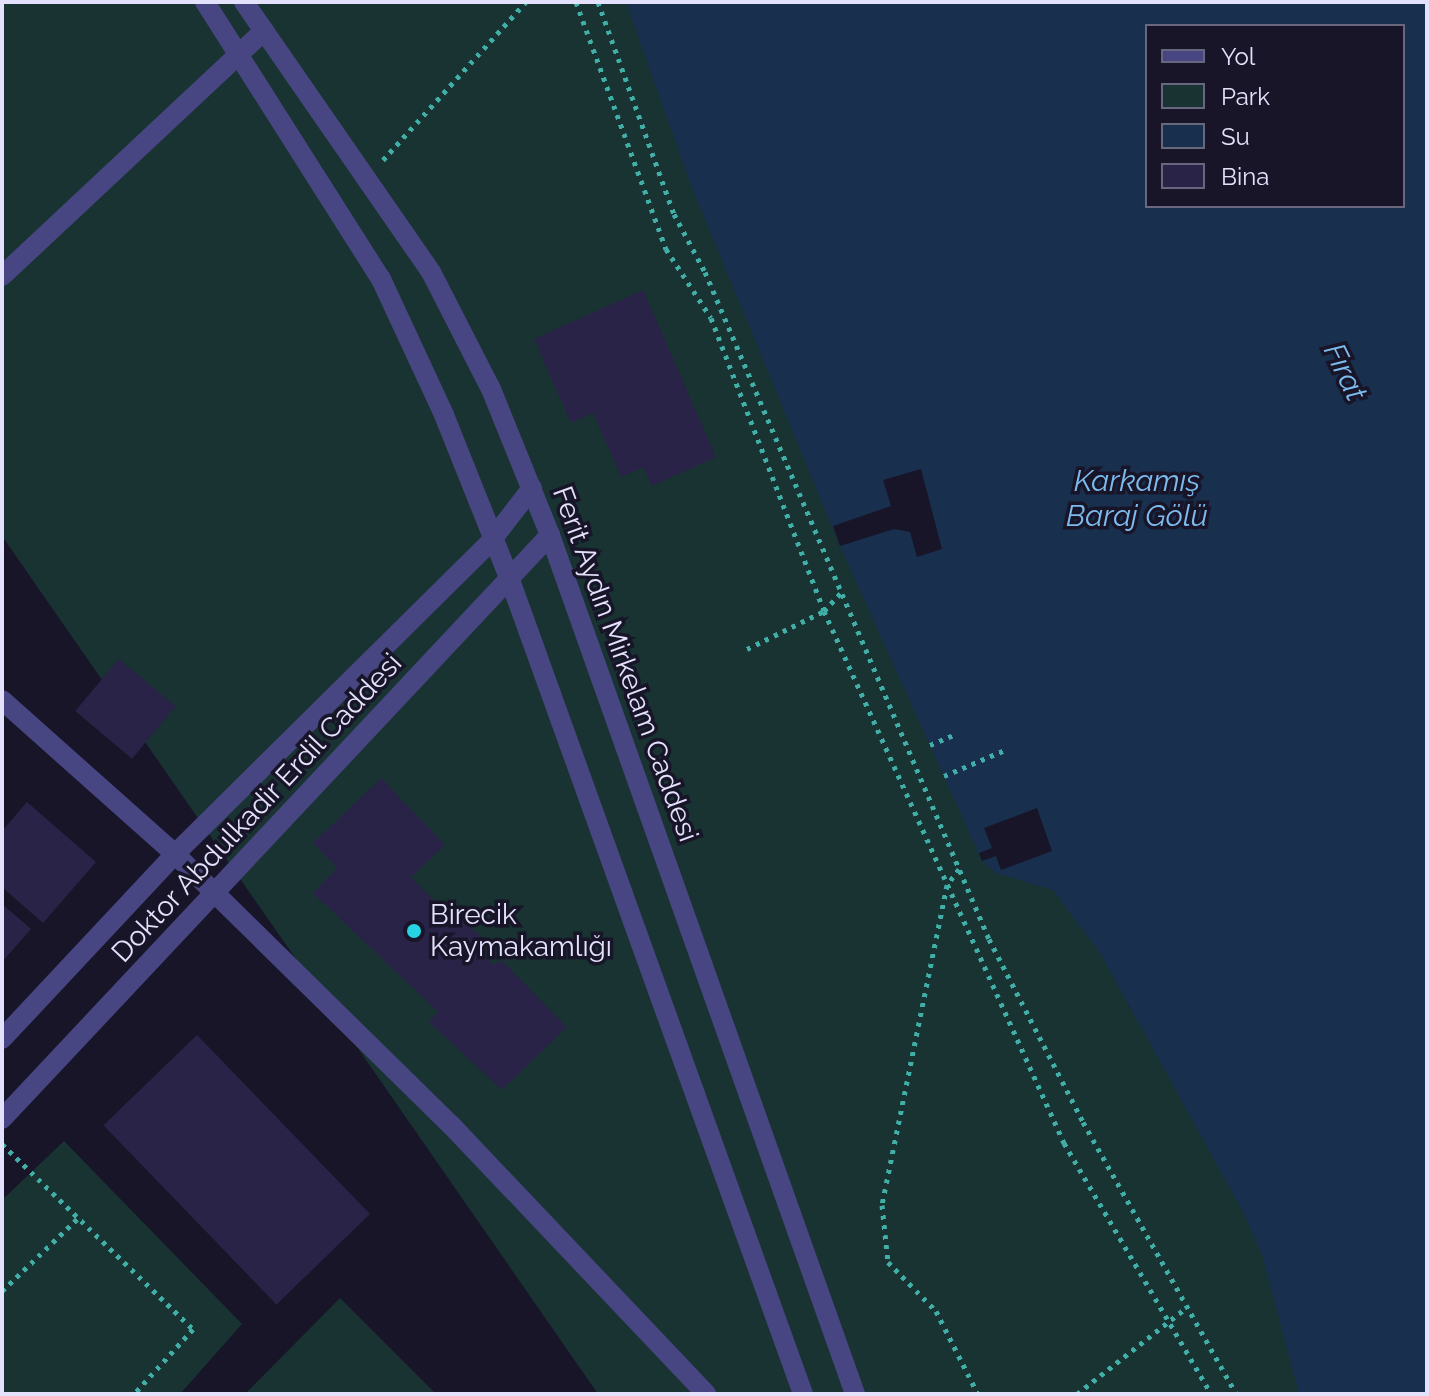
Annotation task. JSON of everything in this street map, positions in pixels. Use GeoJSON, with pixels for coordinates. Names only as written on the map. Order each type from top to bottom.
{"type":"FeatureCollection","features":[{"type":"Feature","properties":{"kind":"street"},"geometry":{"type":"LineString","coordinates":[[205,2],[381,279],[444,415],[491,541],[510,580],[803,1394]]}},
{"type":"Feature","properties":{"kind":"street","name":"Ferit Aydın Mirkelam Caddesi"},"geometry":{"type":"LineString","coordinates":[[244,2],[431,272],[491,389],[550,535],[855,1394]]}},
{"type":"Feature","properties":{"kind":"street"},"geometry":{"type":"LineString","coordinates":[[2,276],[264,31]]}},
{"type":"Feature","properties":{"kind":"street","name":"Doktor Abdulkadir Erdil Caddesi"},"geometry":{"type":"LineString","coordinates":[[2,1039],[175,854],[491,541],[532,488]]}},
{"type":"Feature","properties":{"kind":"street","name":"Doktor Abdulkadir Erdil Caddesi"},"geometry":{"type":"LineString","coordinates":[[2,1119],[550,535]]}},
{"type":"Feature","properties":{"kind":"street"},"geometry":{"type":"LineString","coordinates":[[2,700],[175,854],[451,1125],[706,1394]]}},
{"type":"Feature","properties":{"kind":"path"},"geometry":{"type":"LineString","coordinates":[[366,179],[526,2]]}},
{"type":"Feature","properties":{"kind":"path"},"geometry":{"type":"LineString","coordinates":[[576,2],[666,249],[711,318],[824,611],[1064,1143],[1211,1394]]}},
{"type":"Feature","properties":{"kind":"path"},"geometry":{"type":"LineString","coordinates":[[598,2],[674,214],[705,272],[959,869],[1083,1122],[1236,1394]]}},
{"type":"Feature","properties":{"kind":"path"},"geometry":{"type":"LineString","coordinates":[[747,649],[824,611],[842,592]]}},
{"type":"Feature","properties":{"kind":"path"},"geometry":{"type":"LineString","coordinates":[[930,745],[956,734]]}},
{"type":"Feature","properties":{"kind":"path"},"geometry":{"type":"LineString","coordinates":[[944,776],[1005,750]]}},
{"type":"Feature","properties":{"kind":"path"},"geometry":{"type":"LineString","coordinates":[[959,869],[947,885],[882,1205],[888,1262],[936,1311],[978,1394]]}},
{"type":"Feature","properties":{"kind":"path"},"geometry":{"type":"LineString","coordinates":[[2,1144],[193,1329],[134,1394]]}},
{"type":"Feature","properties":{"kind":"path"},"geometry":{"type":"LineString","coordinates":[[2,1291],[78,1218]]}},
{"type":"Feature","properties":{"kind":"path"},"geometry":{"type":"LineString","coordinates":[[1077,1394],[1167,1319],[1187,1307]]}},
{"type":"Feature","properties":{"kind":"green space"},"geometry":{"type":"Polygon","coordinates":[[[2,2],[770,2],[1129,1006],[1308,1228],[1353,1394],[598,1394],[2,536],[2,2]]]}},
{"type":"Feature","properties":{"kind":"green space"},"geometry":{"type":"Polygon","coordinates":[[[64,1141],[242,1324],[180,1394],[2,1394],[2,1200],[64,1141]]]}},
{"type":"Feature","properties":{"kind":"green space"},"geometry":{"type":"Polygon","coordinates":[[[340,1298],[436,1394],[245,1394],[340,1298]]]}},
{"type":"Feature","properties":{"kind":"water","name":"Karkamış Baraj Gölü"},"geometry":{"type":"Polygon","coordinates":[[[626,2],[1427,2],[1427,1394],[1299,1394],[1263,1258],[1243,1212],[1100,953],[1053,890],[996,873],[982,861],[840,546],[690,183],[626,2]]]}},
{"type":"Feature","properties":{"kind":"pier"},"geometry":{"type":"Polygon","coordinates":[[[921,469],[942,549],[917,557],[910,532],[894,529],[840,546],[833,526],[891,506],[883,480],[921,469]]]}},
{"type":"Feature","properties":{"kind":"pier"},"geometry":{"type":"Polygon","coordinates":[[[1037,808],[1052,851],[1001,870],[996,856],[982,861],[979,853],[992,848],[984,828],[1037,808]]]}},
{"type":"Feature","properties":{"kind":"building"},"geometry":{"type":"Polygon","coordinates":[[[643,290],[716,457],[652,486],[643,467],[621,477],[593,413],[571,423],[534,339],[643,290]]]}},
{"type":"Feature","properties":{"kind":"building"},"geometry":{"type":"Polygon","coordinates":[[[119,659],[176,707],[132,759],[75,711],[119,659]]]}},
{"type":"Feature","properties":{"kind":"building","name":"Birecik Kaymakamlığı"},"geometry":{"type":"Polygon","coordinates":[[[381,778],[445,845],[411,877],[456,923],[461,917],[484,940],[476,949],[494,965],[501,960],[567,1027],[502,1090],[429,1022],[438,1012],[313,893],[337,868],[313,843],[381,778]]]}},
{"type":"Feature","properties":{"kind":"building"},"geometry":{"type":"Polygon","coordinates":[[[27,802],[96,862],[43,923],[2,887],[2,831],[27,802]]]}},
{"type":"Feature","properties":{"kind":"building"},"geometry":{"type":"Polygon","coordinates":[[[2,904],[31,929],[2,962],[2,904]]]}},
{"type":"Feature","properties":{"kind":"building"},"geometry":{"type":"Polygon","coordinates":[[[197,1035],[370,1214],[276,1304],[103,1125],[197,1035]]]}},
{"type":"Feature","properties":{"kind":"place","name":"Birecik Kaymakamlığı"},"geometry":{"type":"Point","coordinates":[414,931]}},
{"type":"Feature","properties":{"kind":"water label","name":"Fırat"},"geometry":{"type":"Point","coordinates":[1345,372]}}]}
